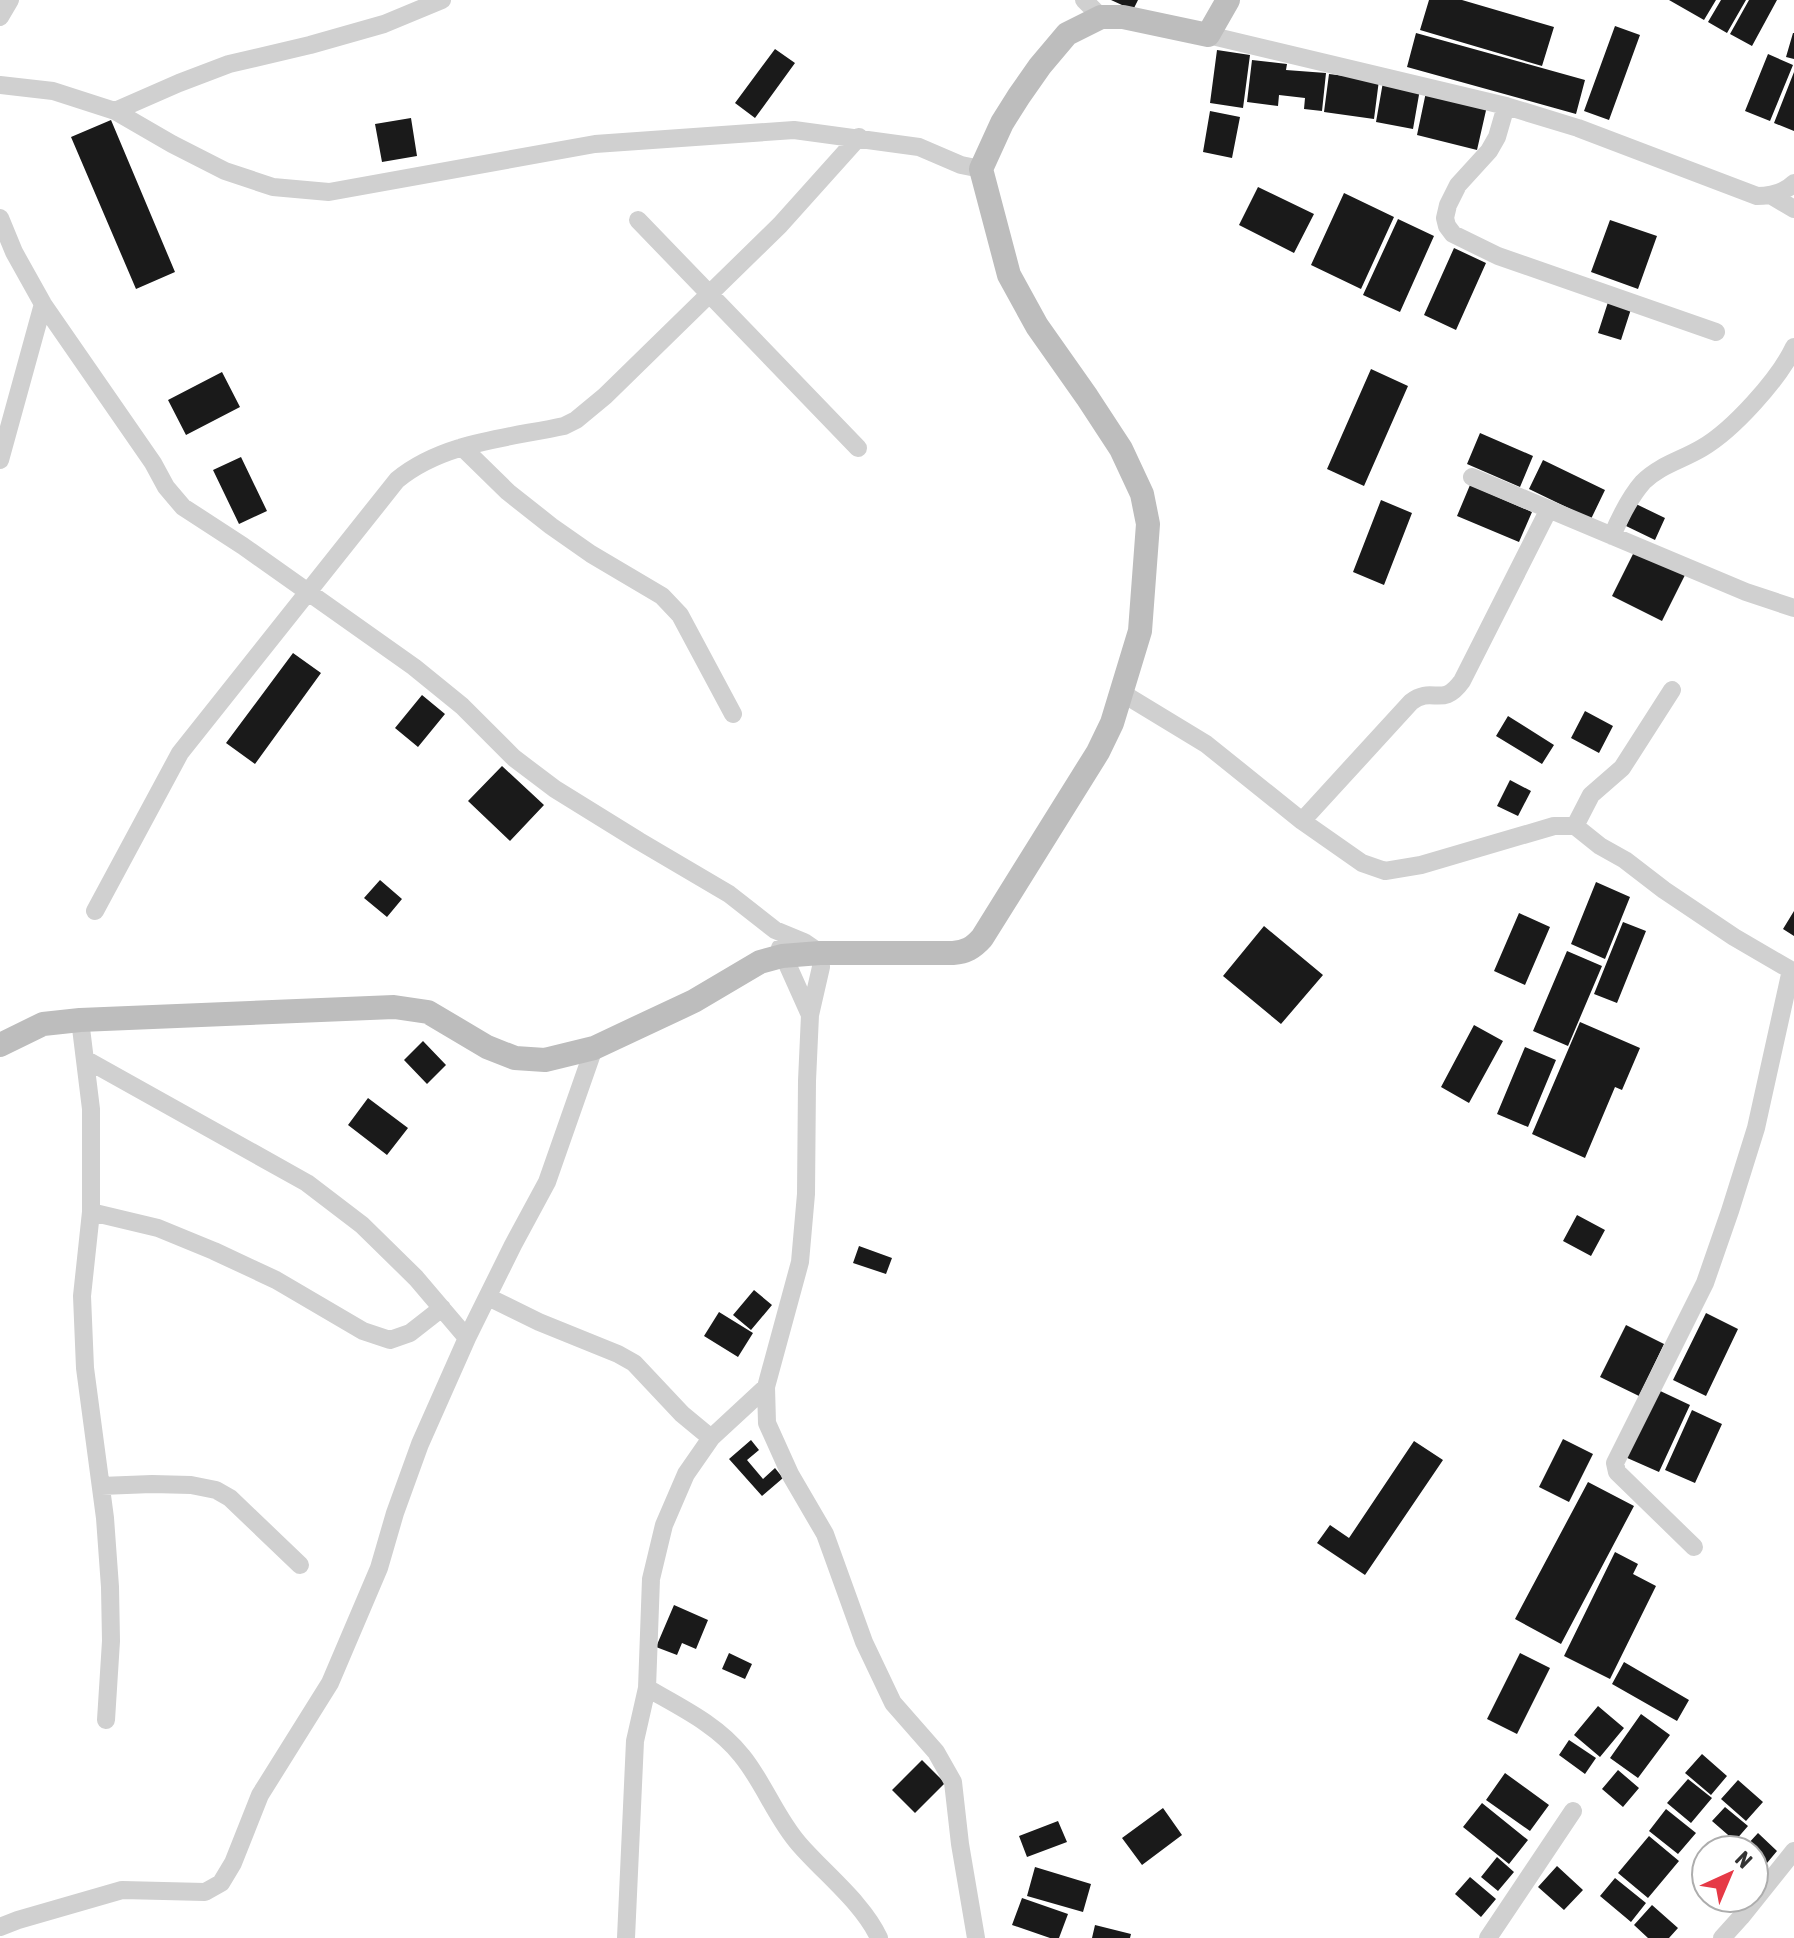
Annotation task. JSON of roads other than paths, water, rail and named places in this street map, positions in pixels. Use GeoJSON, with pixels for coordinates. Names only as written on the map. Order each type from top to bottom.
{"type":"FeatureCollection","features":[{"type":"Feature","properties":{"kind":"street"},"geometry":{"type":"LineString","coordinates":[[0,17],[10,0]]}},
{"type":"Feature","properties":{"kind":"street"},"geometry":{"type":"LineString","coordinates":[[115,111],[229,64],[384,24],[442,0]]}},
{"type":"Feature","properties":{"kind":"street"},"geometry":{"type":"LineString","coordinates":[[1208,35],[1228,0]]}},
{"type":"Feature","properties":{"kind":"street"},"geometry":{"type":"LineString","coordinates":[[0,1045],[43,1024],[80,1020],[394,1007],[428,1012],[487,1047],[515,1058],[545,1060],[594,1048],[694,1001],[760,962],[782,956],[953,953],[975,946],[1098,752],[1112,723],[1140,631],[1148,524],[1142,494],[1121,449],[1037,326],[1009,275],[981,169],[1002,123],[1040,66],[1093,9],[1506,106],[1578,128],[1757,196],[1772,196],[1794,183]]}},
{"type":"Feature","properties":{"kind":"street"},"geometry":{"type":"LineString","coordinates":[[0,85],[53,91],[115,111],[225,171],[273,187],[329,192],[595,144],[794,130],[919,147],[961,165],[981,169]]}},
{"type":"Feature","properties":{"kind":"street"},"geometry":{"type":"LineString","coordinates":[[1506,106],[1497,137],[1489,151],[1466,175],[1448,205],[1445,218],[1453,234],[1498,256],[1716,332]]}},
{"type":"Feature","properties":{"kind":"street"},"geometry":{"type":"LineString","coordinates":[[95,911],[180,753],[397,480],[423,462],[462,447],[564,426],[576,420],[605,396],[780,225],[859,137]]}},
{"type":"Feature","properties":{"kind":"street"},"geometry":{"type":"LineString","coordinates":[[1772,196],[1794,209]]}},
{"type":"Feature","properties":{"kind":"street"},"geometry":{"type":"LineString","coordinates":[[0,218],[14,252],[43,304],[153,463],[166,487],[183,507],[414,667],[462,706],[514,758],[555,789],[729,894],[775,930],[804,942],[820,953]]}},
{"type":"Feature","properties":{"kind":"street"},"geometry":{"type":"LineString","coordinates":[[638,220],[858,448]]}},
{"type":"Feature","properties":{"kind":"street"},"geometry":{"type":"LineString","coordinates":[[0,460],[43,304]]}},
{"type":"Feature","properties":{"kind":"street"},"geometry":{"type":"LineString","coordinates":[[1612,536],[1624,508],[1644,482],[1667,464],[1701,449],[1727,432],[1779,373],[1794,347]]}},
{"type":"Feature","properties":{"kind":"street"},"geometry":{"type":"LineString","coordinates":[[462,447],[508,492],[551,526],[662,596],[680,615],[733,714]]}},
{"type":"Feature","properties":{"kind":"street"},"geometry":{"type":"LineString","coordinates":[[1472,477],[1746,592],[1794,608]]}},
{"type":"Feature","properties":{"kind":"street"},"geometry":{"type":"LineString","coordinates":[[1302,821],[1411,702],[1427,694],[1446,697],[1455,692],[1549,509]]}},
{"type":"Feature","properties":{"kind":"street"},"geometry":{"type":"LineString","coordinates":[[1575,826],[1591,795],[1622,768],[1672,690]]}},
{"type":"Feature","properties":{"kind":"street"},"geometry":{"type":"LineString","coordinates":[[1122,693],[1206,744],[1302,821],[1362,863],[1385,871],[1421,865],[1554,826],[1575,826],[1675,898],[1792,971],[1756,1128],[1705,1283],[1615,1463],[1617,1472],[1694,1547]]}},
{"type":"Feature","properties":{"kind":"street"},"geometry":{"type":"LineString","coordinates":[[775,930],[782,956],[810,1015]]}},
{"type":"Feature","properties":{"kind":"street"},"geometry":{"type":"LineString","coordinates":[[820,953],[821,967],[810,1015],[806,1194],[800,1262],[766,1387],[767,1423],[790,1474],[825,1534],[864,1642],[893,1703],[936,1752],[953,1782],[976,1938]]}},
{"type":"Feature","properties":{"kind":"street"},"geometry":{"type":"LineString","coordinates":[[80,1020],[91,1109],[91,1212],[82,1296],[85,1368],[101,1486],[110,1587],[111,1641],[106,1720]]}},
{"type":"Feature","properties":{"kind":"street"},"geometry":{"type":"LineString","coordinates":[[0,1927],[122,1890],[205,1892],[221,1883],[233,1863],[260,1795],[330,1683],[379,1568],[420,1444],[467,1338],[547,1182],[594,1048]]}},
{"type":"Feature","properties":{"kind":"street"},"geometry":{"type":"LineString","coordinates":[[85,1059],[307,1183],[362,1225],[416,1278],[467,1338]]}},
{"type":"Feature","properties":{"kind":"street"},"geometry":{"type":"LineString","coordinates":[[91,1212],[158,1228],[214,1251],[276,1280],[363,1331],[390,1340],[410,1333],[442,1308]]}},
{"type":"Feature","properties":{"kind":"street"},"geometry":{"type":"LineString","coordinates":[[488,1297],[634,1363],[682,1414],[711,1438]]}},
{"type":"Feature","properties":{"kind":"street"},"geometry":{"type":"LineString","coordinates":[[626,1938],[635,1741],[647,1688],[651,1579],[664,1525],[686,1474],[711,1438],[766,1387]]}},
{"type":"Feature","properties":{"kind":"street"},"geometry":{"type":"LineString","coordinates":[[101,1486],[165,1484],[216,1490],[230,1498],[300,1565]]}},
{"type":"Feature","properties":{"kind":"street"},"geometry":{"type":"LineString","coordinates":[[647,1688],[710,1725],[742,1755],[792,1836],[861,1909],[879,1938]]}},
{"type":"Feature","properties":{"kind":"street"},"geometry":{"type":"LineString","coordinates":[[1488,1938],[1573,1811]]}},
{"type":"Feature","properties":{"kind":"street"},"geometry":{"type":"LineString","coordinates":[[1727,1937],[1794,1851]]}}]}
